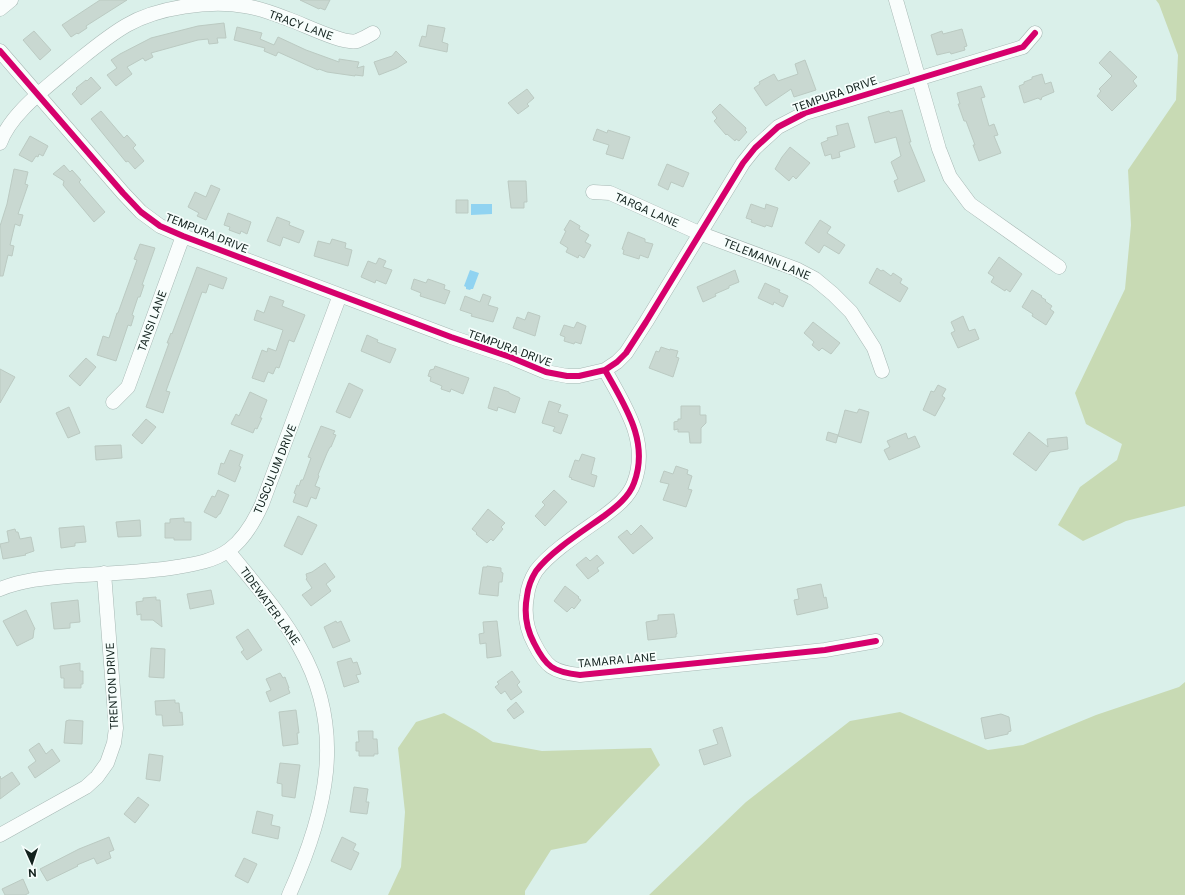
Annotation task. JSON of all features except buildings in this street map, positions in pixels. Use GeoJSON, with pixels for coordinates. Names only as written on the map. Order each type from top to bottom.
{"type":"FeatureCollection","features":[{"type":"Feature","properties":{"kind":"street"},"geometry":{"type":"LineString","coordinates":[[0,10],[11,0]]}},
{"type":"Feature","properties":{"kind":"street"},"geometry":{"type":"LineString","coordinates":[[896,0],[943,163],[950,177],[970,204],[1059,267]]}},
{"type":"Feature","properties":{"kind":"street","name":"TRACY LANE"},"geometry":{"type":"LineString","coordinates":[[0,143],[14,118],[38,95],[102,41],[128,24],[159,12],[179,8],[219,4],[245,6],[289,19],[334,37],[355,42],[373,33]]}},
{"type":"Feature","properties":{"kind":"street","name":"TEMPURA DRIVE"},"geometry":{"type":"LineString","coordinates":[[0,51],[140,212],[160,226],[452,337],[510,357],[546,372],[567,376],[579,376],[605,370],[617,362],[626,353],[743,163],[755,148],[778,127],[805,113],[1022,47],[1035,33]]}},
{"type":"Feature","properties":{"kind":"street","name":"TARGA LANE"},"geometry":{"type":"LineString","coordinates":[[593,192],[610,194],[699,233]]}},
{"type":"Feature","properties":{"kind":"street","name":"TELEMANN LANE"},"geometry":{"type":"LineString","coordinates":[[699,233],[796,269],[815,279],[851,312],[874,348],[882,371]]}},
{"type":"Feature","properties":{"kind":"street","name":"TANSI LANE"},"geometry":{"type":"LineString","coordinates":[[113,402],[128,387],[183,236]]}},
{"type":"Feature","properties":{"kind":"street","name":"TUSCULUM DRIVE"},"geometry":{"type":"LineString","coordinates":[[0,589],[34,579],[159,570],[188,566],[211,560],[228,551],[242,539],[252,524],[262,504],[278,466],[340,295]]}},
{"type":"Feature","properties":{"kind":"street","name":"TAMARA LANE"},"geometry":{"type":"LineString","coordinates":[[605,370],[629,416],[638,437],[639,459],[637,473],[629,493],[618,504],[558,549],[535,572],[528,587],[525,606],[526,624],[532,640],[549,667],[565,673],[588,674],[825,650],[876,640]]}},
{"type":"Feature","properties":{"kind":"street","name":"TIDEWATER LANE"},"geometry":{"type":"LineString","coordinates":[[228,551],[266,597],[301,649],[313,675],[326,722],[328,747],[323,799],[300,870],[289,895]]}},
{"type":"Feature","properties":{"kind":"street","name":"TRENTON DRIVE"},"geometry":{"type":"LineString","coordinates":[[0,835],[79,792],[97,777],[107,763],[114,743],[116,728],[104,573]]}},
{"type":"Feature","properties":{"kind":"green space"},"geometry":{"type":"Polygon","coordinates":[[[1156,0],[1185,0],[1185,506],[1126,521],[1083,541],[1058,525],[1080,487],[1117,460],[1122,444],[1086,424],[1075,393],[1125,289],[1131,225],[1128,170],[1176,100],[1178,55],[1159,4],[1156,0]]]}},
{"type":"Feature","properties":{"kind":"green space"},"geometry":{"type":"Polygon","coordinates":[[[1185,682],[1185,895],[649,895],[746,802],[850,721],[900,712],[988,750],[1023,745],[1096,715],[1179,687],[1185,682]]]}},
{"type":"Feature","properties":{"kind":"green space"},"geometry":{"type":"Polygon","coordinates":[[[444,713],[493,742],[542,751],[651,748],[660,765],[586,843],[551,850],[525,891],[525,895],[388,895],[401,867],[405,812],[398,748],[416,722],[444,713]]]}},
{"type":"Feature","properties":{"kind":"water"},"geometry":{"type":"Polygon","coordinates":[[[471,204],[492,204],[492,214],[471,215],[471,204]]]}},
{"type":"Feature","properties":{"kind":"water"},"geometry":{"type":"Polygon","coordinates":[[[470,270],[479,273],[473,289],[470,290],[466,289],[464,286],[470,270]]]}},
{"type":"Feature","properties":{"kind":"cycle path"},"geometry":{"type":"LineString","coordinates":[[0,51],[123,193],[141,212],[160,226],[451,337],[510,357],[546,372],[567,376],[579,376],[605,370],[617,362],[626,353],[743,163],[755,148],[778,127],[805,113],[1023,47],[1035,33]]}},
{"type":"Feature","properties":{"kind":"cycle path"},"geometry":{"type":"LineString","coordinates":[[605,370],[633,424],[639,453],[638,468],[632,488],[622,501],[550,556],[536,571],[527,593],[526,620],[531,637],[542,658],[551,667],[557,670],[580,675],[825,650],[876,641]]}}]}
